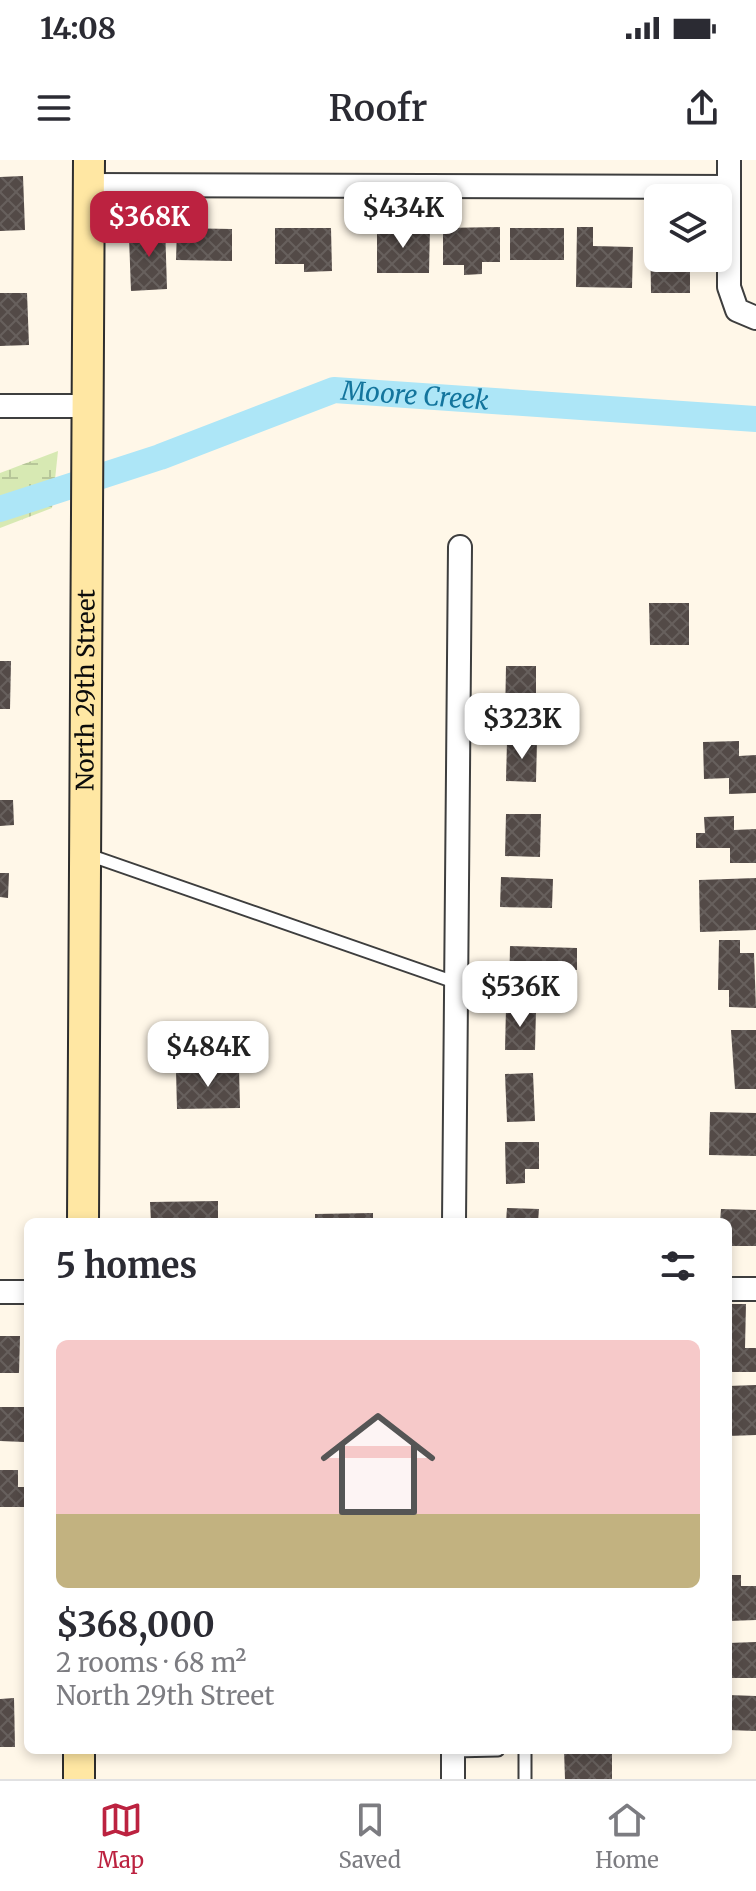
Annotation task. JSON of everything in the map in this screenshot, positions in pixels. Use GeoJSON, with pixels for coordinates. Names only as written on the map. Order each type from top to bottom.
{"type":"FeatureCollection","features":[{"type":"Feature","properties":{"kind":"street"},"geometry":{"type":"LineString","coordinates":[[729,160],[729,184]]}},
{"type":"Feature","properties":{"kind":"street"},"geometry":{"type":"LineString","coordinates":[[89,172],[644,185]]}},
{"type":"Feature","properties":{"kind":"street","name":"North 29th Street"},"geometry":{"type":"LineString","coordinates":[[83,1218],[89,172]]}},
{"type":"Feature","properties":{"kind":"street"},"geometry":{"type":"LineString","coordinates":[[729,272],[729,287],[737,310],[756,318]]}},
{"type":"Feature","properties":{"kind":"street"},"geometry":{"type":"LineString","coordinates":[[0,406],[86,406]]}},
{"type":"Feature","properties":{"kind":"street"},"geometry":{"type":"LineString","coordinates":[[454,1218],[460,547]]}},
{"type":"Feature","properties":{"kind":"street"},"geometry":{"type":"LineString","coordinates":[[732,1289],[756,1289]]}},
{"type":"Feature","properties":{"kind":"street"},"geometry":{"type":"LineString","coordinates":[[0,1292],[24,1292]]}},
{"type":"Feature","properties":{"kind":"street"},"geometry":{"type":"LineString","coordinates":[[79,1754],[79,1779]]}},
{"type":"Feature","properties":{"kind":"street"},"geometry":{"type":"LineString","coordinates":[[453,1754],[453,1779]]}},
{"type":"Feature","properties":{"kind":"lane"},"geometry":{"type":"LineString","coordinates":[[84,853],[457,983]]}},
{"type":"Feature","properties":{"kind":"lane"},"geometry":{"type":"LineString","coordinates":[[525,1754],[525,1779]]}},
{"type":"Feature","properties":{"kind":"green space"},"geometry":{"type":"Polygon","coordinates":[[[58,451],[52,508],[0,528],[0,473],[58,451]]]}},
{"type":"Feature","properties":{"kind":"building"},"geometry":{"type":"Polygon","coordinates":[[[23,176],[25,230],[0,231],[0,177],[23,176]]]}},
{"type":"Feature","properties":{"kind":"building"},"geometry":{"type":"Polygon","coordinates":[[[165,225],[167,289],[131,291],[129,237],[141,237],[141,226],[165,225]]]}},
{"type":"Feature","properties":{"kind":"building"},"geometry":{"type":"Polygon","coordinates":[[[377,227],[430,227],[429,273],[377,273],[377,227]]]}},
{"type":"Feature","properties":{"kind":"building"},"geometry":{"type":"Polygon","coordinates":[[[500,227],[500,262],[482,262],[482,274],[464,275],[464,265],[443,265],[443,228],[500,227]]]}},
{"type":"Feature","properties":{"kind":"building"},"geometry":{"type":"Polygon","coordinates":[[[577,227],[593,227],[593,246],[633,247],[632,288],[576,287],[577,227]]]}},
{"type":"Feature","properties":{"kind":"building"},"geometry":{"type":"Polygon","coordinates":[[[177,228],[232,229],[232,261],[176,260],[177,228]]]}},
{"type":"Feature","properties":{"kind":"building"},"geometry":{"type":"Polygon","coordinates":[[[275,228],[331,228],[332,271],[304,272],[304,264],[275,264],[275,228]]]}},
{"type":"Feature","properties":{"kind":"building"},"geometry":{"type":"Polygon","coordinates":[[[510,228],[564,228],[564,260],[510,260],[510,228]]]}},
{"type":"Feature","properties":{"kind":"building"},"geometry":{"type":"Polygon","coordinates":[[[651,272],[690,272],[690,293],[651,293],[651,272]]]}},
{"type":"Feature","properties":{"kind":"building"},"geometry":{"type":"Polygon","coordinates":[[[0,293],[27,293],[29,345],[0,346],[0,293]]]}},
{"type":"Feature","properties":{"kind":"building"},"geometry":{"type":"Polygon","coordinates":[[[649,603],[689,603],[689,645],[650,645],[649,603]]]}},
{"type":"Feature","properties":{"kind":"building"},"geometry":{"type":"Polygon","coordinates":[[[0,661],[11,661],[10,709],[0,709],[0,661]]]}},
{"type":"Feature","properties":{"kind":"building"},"geometry":{"type":"Polygon","coordinates":[[[506,666],[536,666],[536,722],[505,721],[506,666]]]}},
{"type":"Feature","properties":{"kind":"building"},"geometry":{"type":"Polygon","coordinates":[[[507,741],[537,741],[536,782],[506,781],[507,741]]]}},
{"type":"Feature","properties":{"kind":"building"},"geometry":{"type":"Polygon","coordinates":[[[739,741],[739,756],[756,755],[756,793],[729,794],[729,778],[704,779],[703,742],[739,741]]]}},
{"type":"Feature","properties":{"kind":"building"},"geometry":{"type":"Polygon","coordinates":[[[0,800],[13,800],[14,825],[0,826],[0,800]]]}},
{"type":"Feature","properties":{"kind":"building"},"geometry":{"type":"Polygon","coordinates":[[[506,814],[541,814],[540,857],[505,856],[506,814]]]}},
{"type":"Feature","properties":{"kind":"building"},"geometry":{"type":"Polygon","coordinates":[[[734,816],[734,830],[756,829],[756,863],[730,863],[730,848],[696,848],[696,833],[705,833],[704,817],[734,816]]]}},
{"type":"Feature","properties":{"kind":"building"},"geometry":{"type":"Polygon","coordinates":[[[0,873],[9,873],[8,898],[0,897],[0,873]]]}},
{"type":"Feature","properties":{"kind":"building"},"geometry":{"type":"Polygon","coordinates":[[[501,877],[553,879],[552,908],[500,907],[501,877]]]}},
{"type":"Feature","properties":{"kind":"building"},"geometry":{"type":"Polygon","coordinates":[[[756,878],[756,930],[700,932],[699,880],[756,878]]]}},
{"type":"Feature","properties":{"kind":"building"},"geometry":{"type":"Polygon","coordinates":[[[719,940],[740,940],[740,953],[754,953],[756,1008],[729,1007],[729,990],[718,990],[719,940]]]}},
{"type":"Feature","properties":{"kind":"building"},"geometry":{"type":"Polygon","coordinates":[[[510,946],[577,948],[577,970],[540,969],[540,995],[509,994],[510,946]]]}},
{"type":"Feature","properties":{"kind":"building"},"geometry":{"type":"Polygon","coordinates":[[[506,1008],[536,1009],[535,1050],[505,1050],[506,1008]]]}},
{"type":"Feature","properties":{"kind":"building"},"geometry":{"type":"Polygon","coordinates":[[[731,1030],[756,1030],[756,1089],[735,1089],[731,1030]]]}},
{"type":"Feature","properties":{"kind":"building"},"geometry":{"type":"Polygon","coordinates":[[[239,1069],[240,1108],[177,1109],[176,1070],[239,1069]]]}},
{"type":"Feature","properties":{"kind":"building"},"geometry":{"type":"Polygon","coordinates":[[[533,1073],[535,1121],[507,1122],[505,1074],[533,1073]]]}},
{"type":"Feature","properties":{"kind":"building"},"geometry":{"type":"Polygon","coordinates":[[[710,1112],[756,1113],[756,1156],[709,1155],[710,1112]]]}},
{"type":"Feature","properties":{"kind":"building"},"geometry":{"type":"Polygon","coordinates":[[[505,1142],[539,1142],[539,1169],[525,1169],[525,1183],[506,1184],[505,1142]]]}},
{"type":"Feature","properties":{"kind":"building"},"geometry":{"type":"Polygon","coordinates":[[[218,1201],[218,1218],[151,1218],[150,1202],[218,1201]]]}},
{"type":"Feature","properties":{"kind":"building"},"geometry":{"type":"Polygon","coordinates":[[[507,1208],[539,1209],[538,1218],[506,1218],[507,1208]]]}},
{"type":"Feature","properties":{"kind":"building"},"geometry":{"type":"Polygon","coordinates":[[[721,1209],[756,1210],[756,1246],[732,1246],[732,1218],[720,1218],[721,1209]]]}},
{"type":"Feature","properties":{"kind":"building"},"geometry":{"type":"Polygon","coordinates":[[[373,1213],[373,1218],[315,1218],[315,1214],[373,1213]]]}},
{"type":"Feature","properties":{"kind":"building"},"geometry":{"type":"Polygon","coordinates":[[[732,1304],[746,1304],[745,1348],[756,1348],[756,1372],[732,1372],[732,1304]]]}},
{"type":"Feature","properties":{"kind":"building"},"geometry":{"type":"Polygon","coordinates":[[[0,1336],[20,1336],[19,1373],[0,1373],[0,1336]]]}},
{"type":"Feature","properties":{"kind":"building"},"geometry":{"type":"Polygon","coordinates":[[[756,1385],[756,1435],[732,1436],[732,1386],[756,1385]]]}},
{"type":"Feature","properties":{"kind":"building"},"geometry":{"type":"Polygon","coordinates":[[[0,1407],[24,1407],[24,1442],[0,1441],[0,1407]]]}},
{"type":"Feature","properties":{"kind":"building"},"geometry":{"type":"Polygon","coordinates":[[[0,1470],[18,1470],[18,1487],[24,1487],[24,1507],[0,1507],[0,1470]]]}},
{"type":"Feature","properties":{"kind":"building"},"geometry":{"type":"Polygon","coordinates":[[[732,1575],[741,1575],[741,1586],[756,1586],[756,1620],[732,1621],[732,1575]]]}},
{"type":"Feature","properties":{"kind":"building"},"geometry":{"type":"Polygon","coordinates":[[[756,1642],[756,1678],[732,1678],[732,1643],[756,1642]]]}},
{"type":"Feature","properties":{"kind":"building"},"geometry":{"type":"Polygon","coordinates":[[[732,1695],[756,1696],[756,1731],[732,1730],[732,1695]]]}},
{"type":"Feature","properties":{"kind":"building"},"geometry":{"type":"Polygon","coordinates":[[[14,1698],[15,1747],[0,1747],[0,1699],[14,1698]]]}},
{"type":"Feature","properties":{"kind":"building"},"geometry":{"type":"Polygon","coordinates":[[[564,1754],[612,1754],[612,1779],[565,1779],[564,1754]]]}},
{"type":"Feature","properties":{"kind":"waterway","name":"Moore Creek"},"geometry":{"type":"LineString","coordinates":[[0,509],[160,457],[334,390],[756,419]]}}]}
